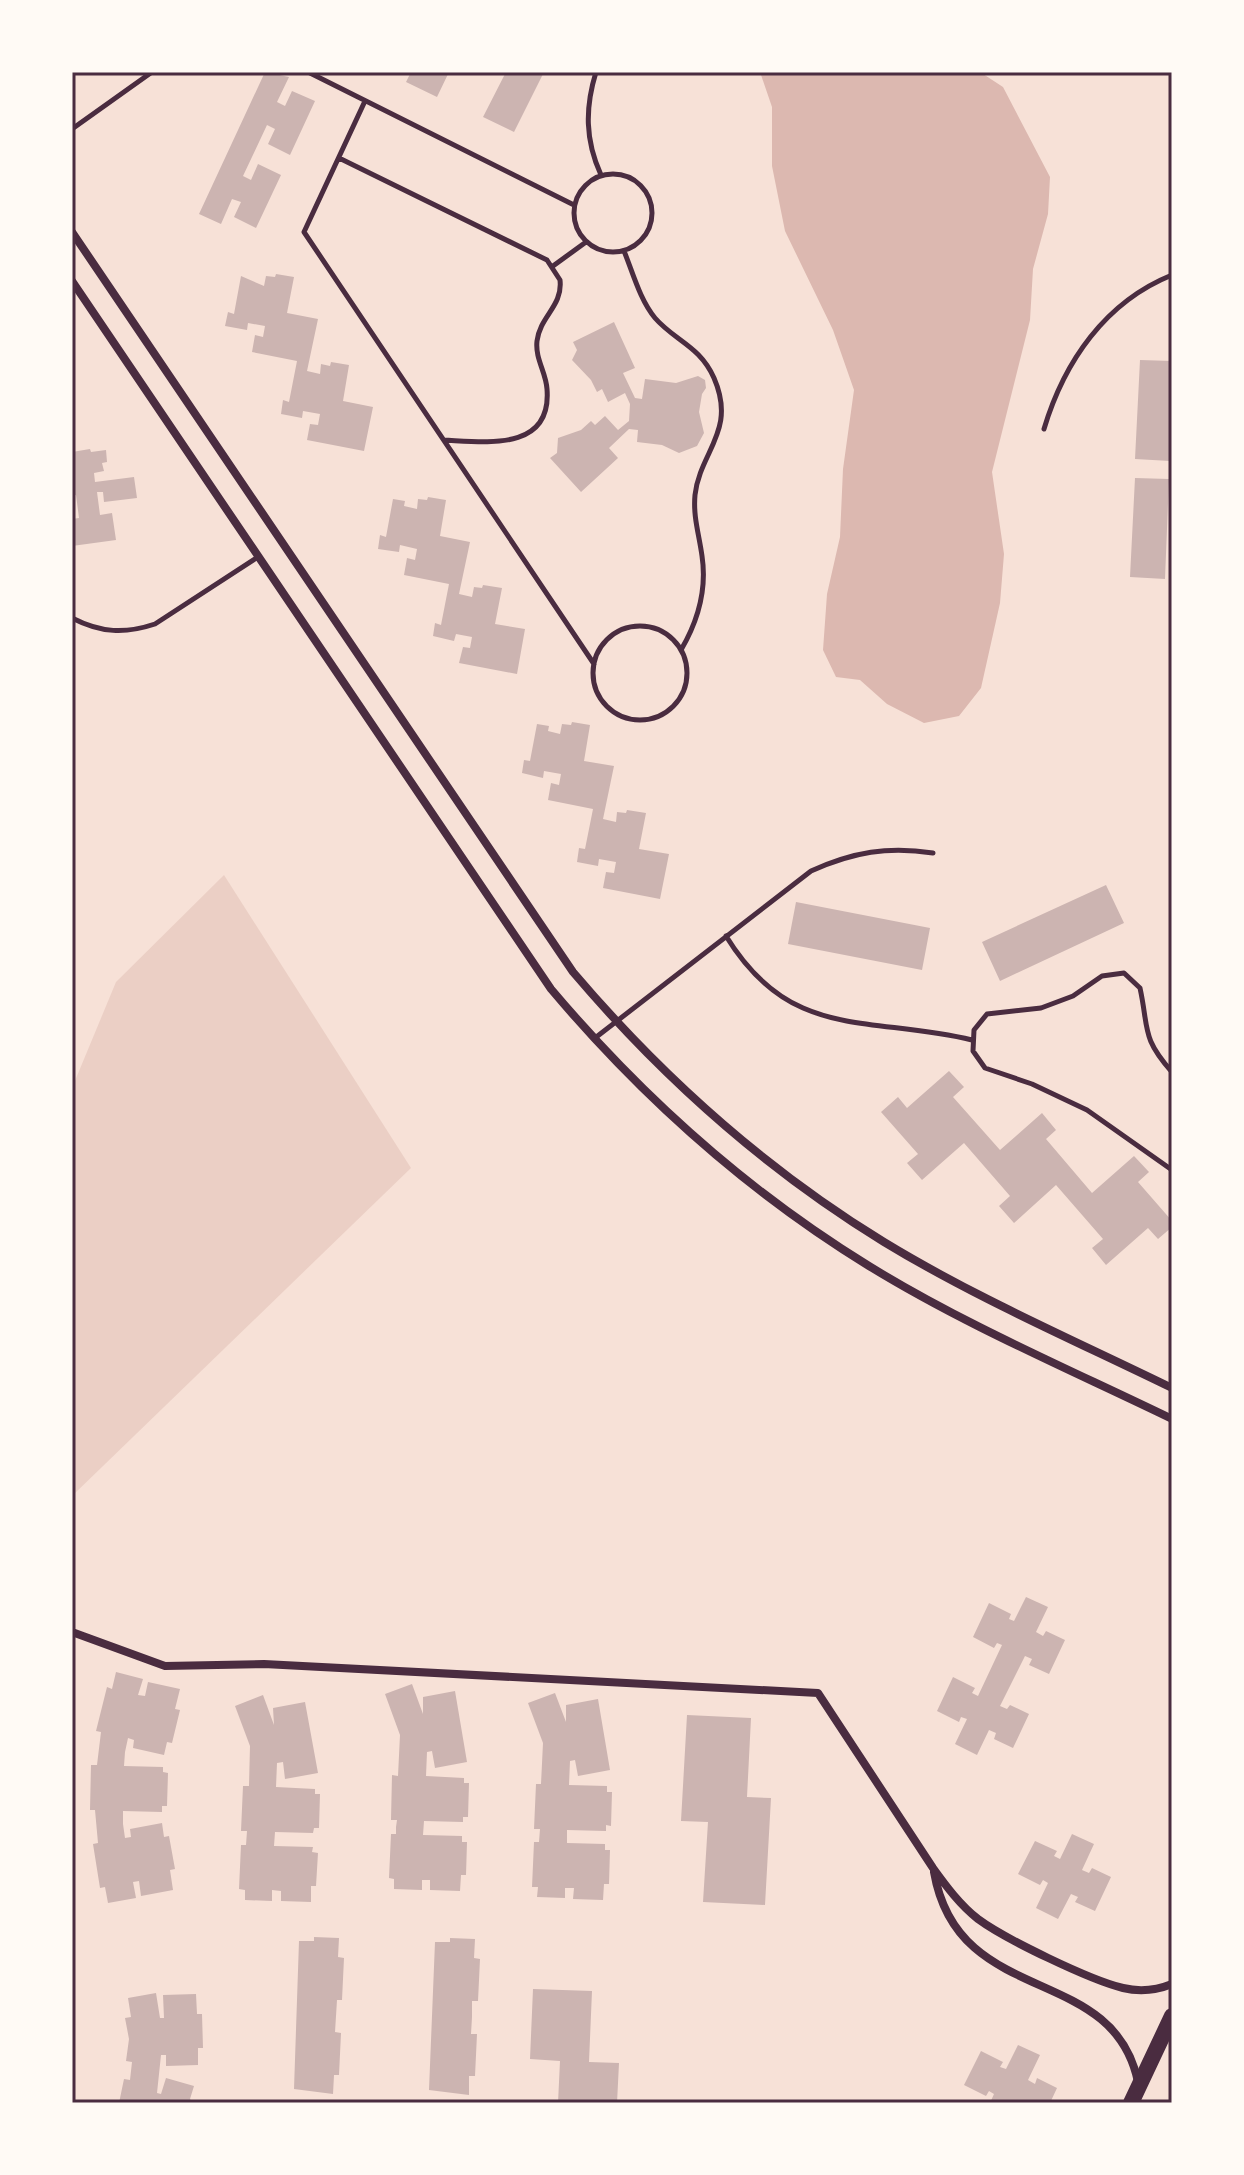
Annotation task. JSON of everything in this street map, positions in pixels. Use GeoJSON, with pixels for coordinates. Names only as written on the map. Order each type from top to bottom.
{"type":"FeatureCollection","features":[{"type":"Feature","properties":{"kind":"highway"},"geometry":{"type":"LineString","coordinates":[[1131,2103],[1172,2016]]}},
{"type":"Feature","properties":{"kind":"street"},"geometry":{"type":"LineString","coordinates":[[72,232],[573,972],[616,1021],[718,1121],[842,1216],[932,1269],[1172,1388]]}},
{"type":"Feature","properties":{"kind":"street"},"geometry":{"type":"LineString","coordinates":[[72,281],[551,989],[594,1038],[699,1142],[827,1239],[919,1294],[1172,1419]]}},
{"type":"Feature","properties":{"kind":"street"},"geometry":{"type":"LineString","coordinates":[[72,1632],[165,1666],[264,1664],[818,1693],[933,1868],[970,1911],[1007,1936],[1126,1989],[1144,1990],[1172,1984]]}},
{"type":"Feature","properties":{"kind":"street"},"geometry":{"type":"LineString","coordinates":[[933,1868],[945,1914],[975,1951],[994,1965],[1096,2012],[1125,2044],[1139,2086]]}},
{"type":"Feature","properties":{"kind":"lane"},"geometry":{"type":"LineString","coordinates":[[72,129],[152,72]]}},
{"type":"Feature","properties":{"kind":"lane"},"geometry":{"type":"LineString","coordinates":[[308,72],[574,205]]}},
{"type":"Feature","properties":{"kind":"lane"},"geometry":{"type":"LineString","coordinates":[[596,72],[587,128],[601,175]]}},
{"type":"Feature","properties":{"kind":"lane"},"geometry":{"type":"LineString","coordinates":[[365,101],[304,232],[594,664]]}},
{"type":"Feature","properties":{"kind":"lane"},"geometry":{"type":"LineString","coordinates":[[339,158],[553,266],[561,288],[558,303],[541,325],[536,342],[548,390],[539,421],[513,441],[444,440]]}},
{"type":"Feature","properties":{"kind":"lane"},"geometry":{"type":"LineString","coordinates":[[601,175],[631,178],[650,201],[652,211],[648,231],[624,251],[604,252],[586,242],[575,225],[574,205],[584,186],[601,175]]}},
{"type":"Feature","properties":{"kind":"lane"},"geometry":{"type":"LineString","coordinates":[[553,266],[586,242]]}},
{"type":"Feature","properties":{"kind":"lane"},"geometry":{"type":"LineString","coordinates":[[624,251],[647,308],[704,360],[721,401],[716,445],[696,488],[693,514],[703,557],[702,593],[695,623],[681,650]]}},
{"type":"Feature","properties":{"kind":"lane"},"geometry":{"type":"LineString","coordinates":[[1044,429],[1058,388],[1086,341],[1134,296],[1172,275]]}},
{"type":"Feature","properties":{"kind":"lane"},"geometry":{"type":"LineString","coordinates":[[72,618],[104,631],[139,629],[155,624],[258,557]]}},
{"type":"Feature","properties":{"kind":"lane"},"geometry":{"type":"LineString","coordinates":[[633,627],[655,629],[681,650],[687,671],[683,693],[668,711],[648,720],[625,718],[606,706],[595,686],[594,664],[604,644],[633,627]]}},
{"type":"Feature","properties":{"kind":"lane"},"geometry":{"type":"LineString","coordinates":[[594,1038],[811,871],[840,858],[871,850],[902,848],[933,853]]}},
{"type":"Feature","properties":{"kind":"lane"},"geometry":{"type":"LineString","coordinates":[[726,936],[751,972],[767,987],[804,1011],[847,1023],[917,1029],[972,1040]]}},
{"type":"Feature","properties":{"kind":"lane"},"geometry":{"type":"LineString","coordinates":[[1172,1072],[1155,1052],[1145,1032],[1140,988],[1124,973],[1102,976],[1073,996],[1041,1008],[987,1014],[979,1021],[972,1040],[977,1061],[985,1068],[1032,1084],[1087,1110],[1172,1170]]}},
{"type":"Feature","properties":{"kind":"shaded area"},"geometry":{"type":"Polygon","coordinates":[[[760,72],[980,72],[1003,87],[1050,177],[1048,214],[1033,269],[1030,320],[992,472],[1004,554],[1000,603],[981,688],[959,716],[924,723],[887,704],[860,680],[836,677],[823,650],[827,594],[840,537],[843,469],[854,390],[833,330],[785,231],[772,166],[772,107],[760,72]]]}},
{"type":"Feature","properties":{"kind":"shaded area"},"geometry":{"type":"Polygon","coordinates":[[[224,875],[411,1168],[72,1496],[72,1088],[116,982],[224,875]]]}},
{"type":"Feature","properties":{"kind":"building"},"geometry":{"type":"Polygon","coordinates":[[[265,72],[289,77],[277,102],[285,106],[292,91],[315,101],[290,155],[268,144],[275,129],[267,125],[243,176],[251,180],[258,164],[281,175],[256,228],[234,217],[241,202],[232,199],[221,224],[199,214],[265,72]]]}},
{"type":"Feature","properties":{"kind":"building"},"geometry":{"type":"Polygon","coordinates":[[[411,72],[449,72],[437,97],[406,82],[411,72]]]}},
{"type":"Feature","properties":{"kind":"building"},"geometry":{"type":"Polygon","coordinates":[[[506,72],[544,72],[514,132],[483,117],[506,72]]]}},
{"type":"Feature","properties":{"kind":"building"},"geometry":{"type":"Polygon","coordinates":[[[276,274],[294,277],[287,313],[318,319],[307,371],[320,374],[321,364],[330,366],[331,362],[349,365],[343,401],[373,407],[364,451],[307,440],[310,424],[318,425],[320,414],[303,411],[302,418],[281,414],[283,400],[289,402],[297,361],[252,352],[255,335],[263,337],[265,326],[248,323],[247,330],[225,326],[228,312],[234,314],[241,276],[264,286],[266,276],[275,277],[276,274]]]}},
{"type":"Feature","properties":{"kind":"building"},"geometry":{"type":"Polygon","coordinates":[[[614,322],[635,368],[623,373],[635,398],[642,399],[645,379],[676,383],[698,376],[705,380],[706,388],[699,412],[704,433],[697,446],[679,453],[662,445],[637,442],[638,430],[629,429],[609,448],[618,458],[581,492],[550,458],[557,453],[558,438],[581,430],[591,421],[595,425],[605,416],[618,430],[629,421],[630,404],[625,393],[608,402],[602,389],[597,392],[591,380],[572,360],[577,350],[573,342],[614,322]]]}},
{"type":"Feature","properties":{"kind":"building"},"geometry":{"type":"Polygon","coordinates":[[[1140,360],[1172,361],[1170,461],[1135,459],[1140,360]]]}},
{"type":"Feature","properties":{"kind":"building"},"geometry":{"type":"Polygon","coordinates":[[[90,449],[91,452],[106,450],[107,462],[102,463],[104,471],[94,473],[95,482],[134,477],[137,498],[104,502],[103,492],[97,492],[100,515],[112,513],[116,540],[72,546],[72,519],[79,518],[76,495],[72,496],[72,452],[90,449]]]}},
{"type":"Feature","properties":{"kind":"building"},"geometry":{"type":"Polygon","coordinates":[[[1135,478],[1169,479],[1165,579],[1130,577],[1135,478]]]}},
{"type":"Feature","properties":{"kind":"building"},"geometry":{"type":"Polygon","coordinates":[[[428,497],[446,500],[440,536],[470,542],[459,594],[472,597],[474,587],[482,588],[483,585],[502,588],[495,624],[525,629],[517,674],[459,663],[463,647],[470,648],[472,637],[456,634],[454,641],[433,636],[435,623],[441,625],[449,584],[404,575],[407,558],[415,560],[417,549],[400,545],[399,552],[378,549],[380,535],[386,537],[393,499],[405,501],[404,506],[417,509],[418,499],[427,500],[428,497]]]}},
{"type":"Feature","properties":{"kind":"building"},"geometry":{"type":"Polygon","coordinates":[[[572,722],[590,725],[584,761],[614,766],[603,819],[616,822],[617,812],[626,813],[627,810],[646,813],[639,849],[669,854],[660,899],[603,888],[606,872],[614,873],[616,862],[599,859],[598,866],[577,862],[579,848],[585,849],[593,809],[548,800],[551,783],[559,785],[561,774],[544,771],[543,778],[522,773],[524,760],[530,761],[537,724],[549,726],[548,731],[560,734],[562,724],[571,725],[572,722]]]}},
{"type":"Feature","properties":{"kind":"building"},"geometry":{"type":"Polygon","coordinates":[[[1106,885],[1124,923],[1000,981],[982,942],[1106,885]]]}},
{"type":"Feature","properties":{"kind":"building"},"geometry":{"type":"Polygon","coordinates":[[[796,902],[930,928],[922,970],[788,944],[796,902]]]}},
{"type":"Feature","properties":{"kind":"building"},"geometry":{"type":"Polygon","coordinates":[[[949,1071],[964,1087],[953,1097],[1000,1150],[1042,1113],[1056,1130],[1046,1139],[1092,1193],[1134,1156],[1149,1172],[1138,1182],[1172,1221],[1172,1227],[1158,1239],[1148,1228],[1106,1265],[1092,1248],[1103,1239],[1056,1185],[1014,1223],[999,1206],[1010,1196],[964,1143],[922,1180],[907,1163],[918,1154],[881,1112],[898,1097],[907,1108],[949,1071]]]}},
{"type":"Feature","properties":{"kind":"building"},"geometry":{"type":"Polygon","coordinates":[[[1026,1597],[1048,1607],[1036,1632],[1043,1636],[1046,1631],[1065,1640],[1049,1674],[1029,1665],[1032,1659],[1025,1656],[1000,1706],[1007,1709],[1010,1705],[1029,1714],[1013,1748],[994,1739],[996,1733],[989,1730],[977,1755],[955,1744],[967,1719],[961,1717],[959,1722],[937,1711],[953,1677],[975,1688],[972,1693],[978,1696],[1002,1645],[997,1643],[994,1648],[973,1637],[989,1603],[1011,1614],[1009,1619],[1014,1621],[1026,1597]]]}},
{"type":"Feature","properties":{"kind":"building"},"geometry":{"type":"Polygon","coordinates":[[[116,1672],[143,1679],[138,1695],[145,1696],[148,1682],[180,1689],[175,1709],[180,1710],[172,1743],[167,1742],[164,1755],[133,1748],[134,1740],[128,1738],[124,1766],[163,1767],[163,1772],[168,1773],[167,1806],[162,1806],[162,1812],[123,1811],[123,1824],[125,1838],[131,1837],[130,1829],[162,1823],[164,1837],[169,1836],[175,1869],[170,1870],[173,1890],[141,1896],[139,1881],[133,1882],[136,1898],[108,1903],[105,1887],[100,1888],[93,1844],[98,1843],[95,1810],[90,1810],[91,1765],[97,1765],[101,1732],[96,1731],[107,1687],[112,1689],[116,1672]]]}},
{"type":"Feature","properties":{"kind":"building"},"geometry":{"type":"Polygon","coordinates":[[[412,1684],[423,1714],[423,1697],[455,1691],[467,1762],[435,1768],[432,1751],[427,1752],[426,1776],[464,1778],[464,1783],[469,1783],[468,1817],[463,1817],[463,1822],[424,1821],[423,1835],[462,1836],[462,1842],[467,1842],[466,1875],[461,1875],[460,1891],[430,1890],[430,1880],[422,1880],[422,1890],[394,1889],[394,1879],[389,1878],[391,1834],[396,1834],[397,1820],[391,1820],[392,1775],[398,1776],[400,1735],[385,1694],[412,1684]]]}},
{"type":"Feature","properties":{"kind":"building"},"geometry":{"type":"Polygon","coordinates":[[[555,1693],[566,1722],[566,1705],[598,1699],[610,1770],[578,1776],[575,1760],[570,1761],[569,1785],[607,1786],[607,1792],[612,1792],[611,1826],[606,1825],[606,1831],[567,1830],[567,1843],[605,1844],[605,1850],[610,1850],[609,1884],[604,1884],[603,1900],[573,1899],[574,1888],[565,1888],[565,1898],[537,1897],[538,1887],[532,1887],[534,1842],[539,1842],[540,1829],[534,1829],[536,1784],[541,1784],[543,1743],[528,1703],[555,1693]]]}},
{"type":"Feature","properties":{"kind":"building"},"geometry":{"type":"Polygon","coordinates":[[[263,1695],[274,1725],[273,1708],[305,1702],[318,1773],[285,1779],[283,1762],[277,1763],[276,1787],[315,1789],[315,1794],[320,1794],[319,1828],[314,1828],[313,1833],[275,1832],[274,1846],[313,1847],[312,1852],[318,1853],[316,1886],[311,1886],[311,1902],[281,1901],[281,1891],[272,1890],[272,1901],[245,1900],[245,1890],[239,1889],[241,1845],[246,1845],[247,1831],[241,1831],[243,1786],[249,1786],[250,1746],[235,1706],[263,1695]]]}},
{"type":"Feature","properties":{"kind":"building"},"geometry":{"type":"Polygon","coordinates":[[[687,1715],[751,1718],[747,1797],[771,1798],[765,1905],[703,1902],[708,1822],[681,1821],[687,1715]]]}},
{"type":"Feature","properties":{"kind":"building"},"geometry":{"type":"Polygon","coordinates":[[[1072,1834],[1094,1844],[1082,1870],[1089,1873],[1092,1868],[1111,1877],[1095,1911],[1075,1902],[1078,1897],[1071,1894],[1058,1919],[1036,1908],[1048,1883],[1043,1880],[1040,1885],[1018,1874],[1035,1841],[1057,1851],[1054,1856],[1060,1859],[1072,1834]]]}},
{"type":"Feature","properties":{"kind":"building"},"geometry":{"type":"Polygon","coordinates":[[[314,1937],[339,1938],[338,1957],[344,1958],[342,2000],[337,2000],[335,2032],[341,2033],[339,2075],[334,2075],[333,2094],[294,2089],[299,1941],[314,1941],[314,1937]]]}},
{"type":"Feature","properties":{"kind":"building"},"geometry":{"type":"Polygon","coordinates":[[[450,1938],[475,1939],[474,1958],[480,1959],[478,2001],[472,2001],[471,2034],[477,2034],[475,2076],[469,2076],[469,2095],[429,2090],[435,1942],[450,1942],[450,1938]]]}},
{"type":"Feature","properties":{"kind":"building"},"geometry":{"type":"Polygon","coordinates":[[[533,1989],[592,1991],[589,2062],[619,2063],[617,2103],[558,2103],[560,2061],[530,2059],[533,1989]]]}},
{"type":"Feature","properties":{"kind":"building"},"geometry":{"type":"Polygon","coordinates":[[[156,1993],[160,2018],[164,2018],[163,1995],[196,1994],[197,2014],[202,2014],[203,2048],[198,2048],[198,2065],[166,2066],[166,2055],[161,2055],[157,2093],[161,2094],[166,2078],[194,2086],[190,2099],[193,2103],[119,2103],[124,2079],[130,2080],[132,2062],[126,2061],[129,2039],[125,2018],[131,2017],[128,1998],[156,1993]]]}},
{"type":"Feature","properties":{"kind":"building"},"geometry":{"type":"Polygon","coordinates":[[[1018,2045],[1040,2055],[1028,2080],[1035,2084],[1037,2078],[1057,2088],[1050,2103],[990,2103],[994,2094],[989,2091],[986,2096],[964,2085],[981,2051],[1003,2062],[1000,2067],[1006,2069],[1018,2045]]]}}]}
